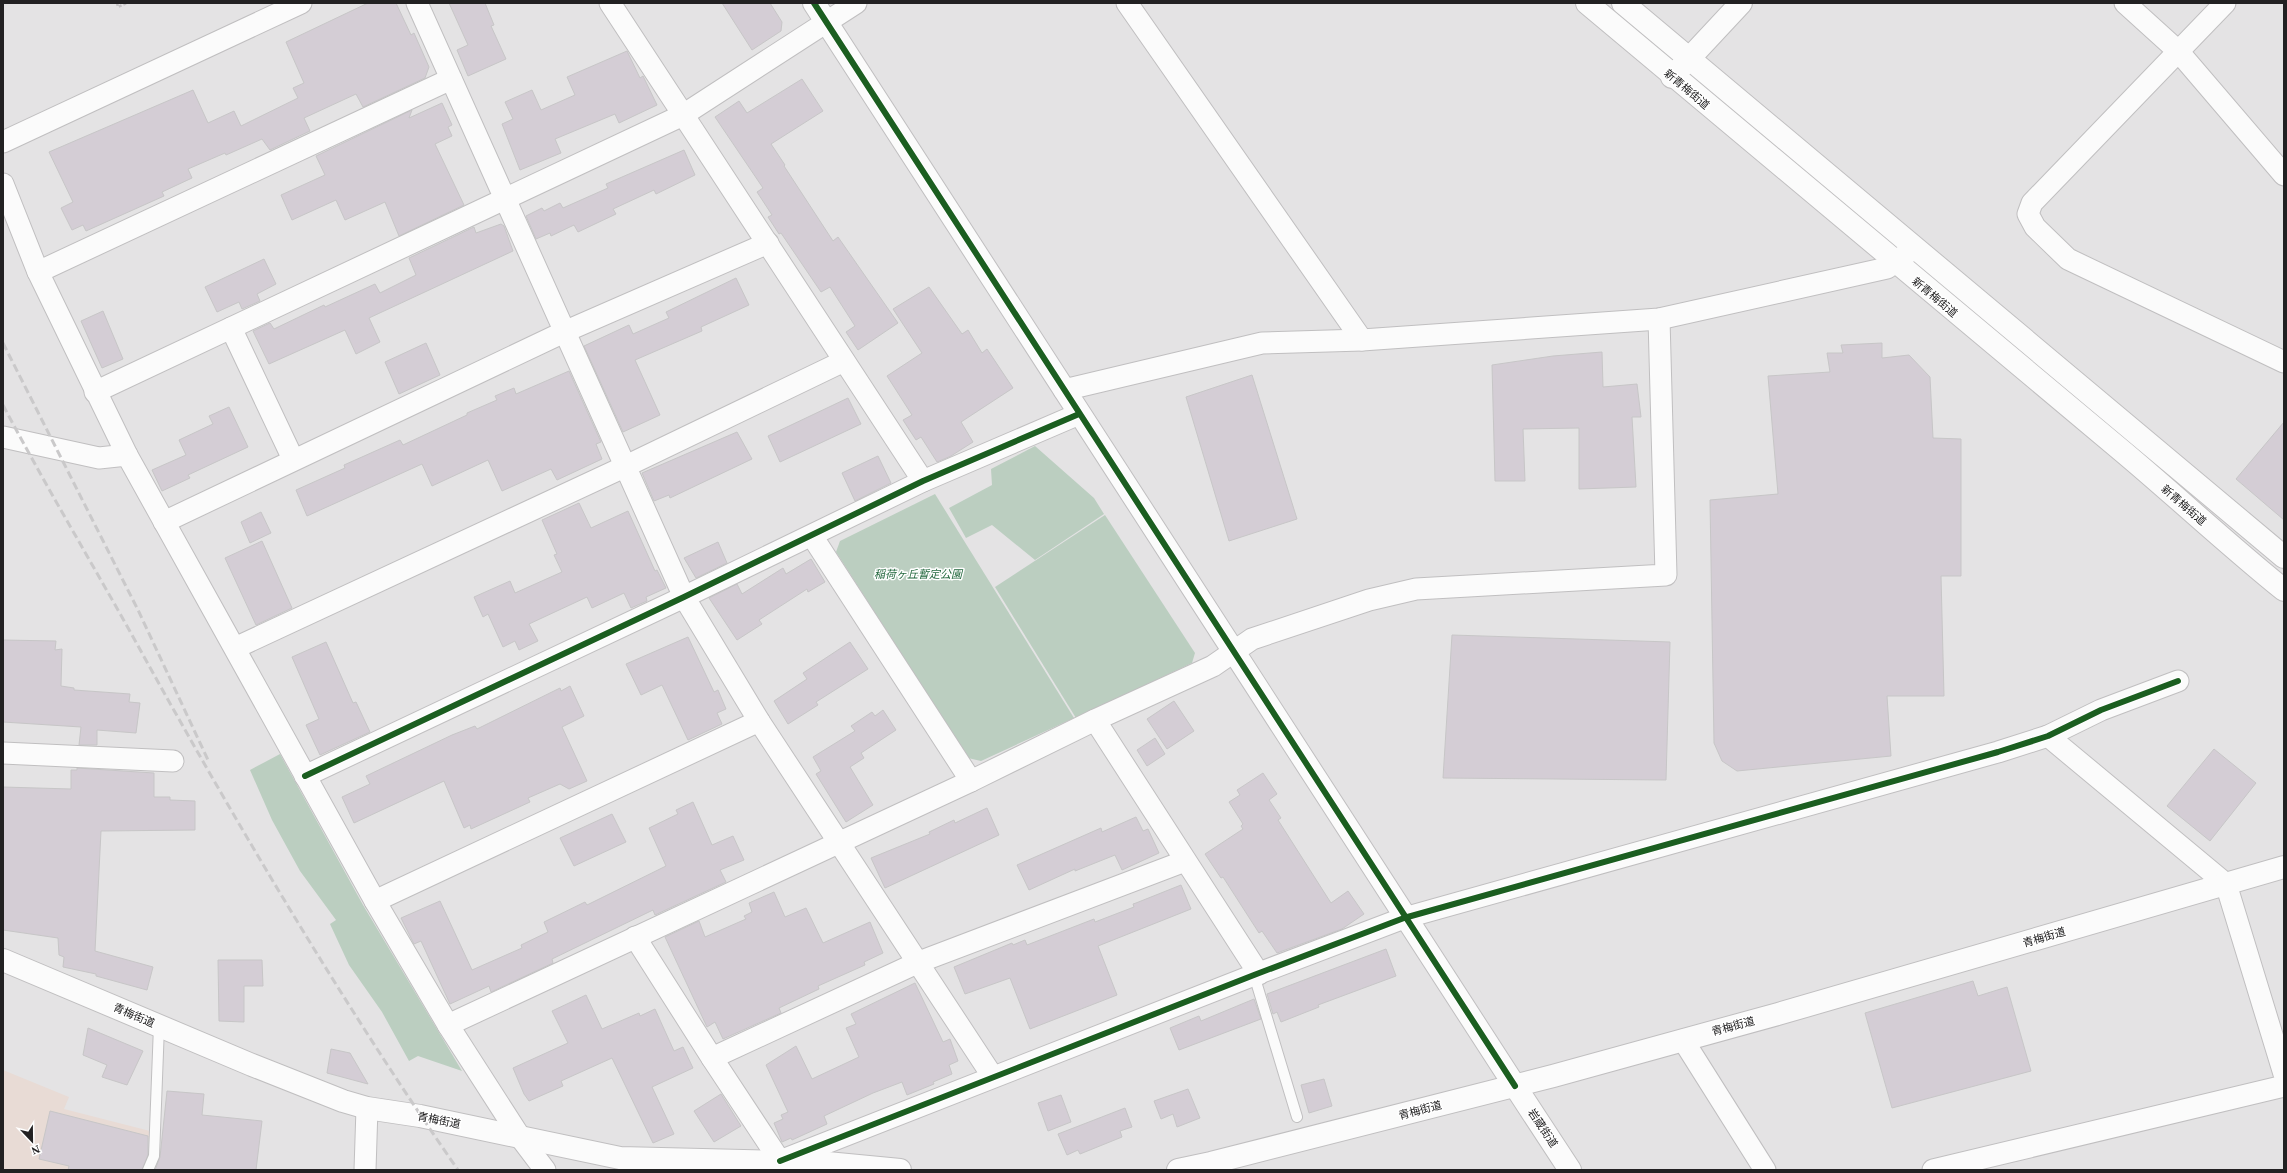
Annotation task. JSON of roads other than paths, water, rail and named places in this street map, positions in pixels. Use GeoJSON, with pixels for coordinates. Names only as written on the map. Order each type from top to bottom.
{"type":"FeatureCollection","features":[{"type":"Feature","properties":{"kind":"main road","name":"岩蔵街道"},"geometry":{"type":"LineString","coordinates":[[814,3],[1234,651],[1404,918],[1570,1170]]}},
{"type":"Feature","properties":{"kind":"main road","name":"新青梅街道"},"geometry":{"type":"LineString","coordinates":[[1587,3],[1672,77],[1786,170],[1895,264],[2122,451],[2284,590]]}},
{"type":"Feature","properties":{"kind":"main road"},"geometry":{"type":"LineString","coordinates":[[1623,3],[2284,557]]}},
{"type":"Feature","properties":{"kind":"main road"},"geometry":{"type":"LineString","coordinates":[[1672,77],[1741,3]]}},
{"type":"Feature","properties":{"kind":"main road","name":"青梅街道"},"geometry":{"type":"LineString","coordinates":[[1178,1170],[1211,1164],[1515,1086],[1683,1040],[2284,867]]}},
{"type":"Feature","properties":{"kind":"main road","name":"青梅街道"},"geometry":{"type":"LineString","coordinates":[[3,960],[252,1065],[367,1108],[420,1116],[620,1158],[783,1166],[827,1163],[900,1170]]}},
{"type":"Feature","properties":{"kind":"street"},"geometry":{"type":"LineString","coordinates":[[3,142],[301,3]]}},
{"type":"Feature","properties":{"kind":"street"},"geometry":{"type":"LineString","coordinates":[[417,3],[624,467],[684,597],[759,721],[919,962],[993,1077]]}},
{"type":"Feature","properties":{"kind":"street"},"geometry":{"type":"LineString","coordinates":[[610,3],[923,481]]}},
{"type":"Feature","properties":{"kind":"street"},"geometry":{"type":"LineString","coordinates":[[95,392],[683,115],[856,3]]}},
{"type":"Feature","properties":{"kind":"street"},"geometry":{"type":"LineString","coordinates":[[1127,3],[1362,340]]}},
{"type":"Feature","properties":{"kind":"street"},"geometry":{"type":"LineString","coordinates":[[2125,3],[2178,51],[2284,175]]}},
{"type":"Feature","properties":{"kind":"street"},"geometry":{"type":"LineString","coordinates":[[2225,3],[2032,204],[2028,214],[2035,227],[2068,259],[2284,362]]}},
{"type":"Feature","properties":{"kind":"street"},"geometry":{"type":"LineString","coordinates":[[38,272],[451,78]]}},
{"type":"Feature","properties":{"kind":"street"},"geometry":{"type":"LineString","coordinates":[[3,184],[38,272],[127,456],[375,901],[448,1025],[520,1137],[545,1170]]}},
{"type":"Feature","properties":{"kind":"street"},"geometry":{"type":"LineString","coordinates":[[164,522],[293,459],[564,332],[768,243]]}},
{"type":"Feature","properties":{"kind":"street"},"geometry":{"type":"LineString","coordinates":[[1064,390],[1262,344],[1362,340],[1659,320],[1766,297],[1887,268],[1895,264],[1914,248]]}},
{"type":"Feature","properties":{"kind":"street"},"geometry":{"type":"LineString","coordinates":[[448,1025],[970,781],[1095,720],[1214,666],[1252,639],[1369,600],[1416,589],[1666,575],[1659,320]]}},
{"type":"Feature","properties":{"kind":"street"},"geometry":{"type":"LineString","coordinates":[[231,328],[293,459]]}},
{"type":"Feature","properties":{"kind":"street"},"geometry":{"type":"LineString","coordinates":[[235,648],[624,467],[844,361]]}},
{"type":"Feature","properties":{"kind":"street"},"geometry":{"type":"LineString","coordinates":[[305,776],[812,536],[923,481],[1079,414]]}},
{"type":"Feature","properties":{"kind":"street"},"geometry":{"type":"LineString","coordinates":[[3,437],[99,458],[127,456]]}},
{"type":"Feature","properties":{"kind":"street"},"geometry":{"type":"LineString","coordinates":[[812,536],[970,781]]}},
{"type":"Feature","properties":{"kind":"street"},"geometry":{"type":"LineString","coordinates":[[635,938],[783,1166],[993,1077],[1404,918],[1998,752],[2048,736],[2100,710],[2178,681]]}},
{"type":"Feature","properties":{"kind":"street"},"geometry":{"type":"LineString","coordinates":[[1095,720],[1256,974]]}},
{"type":"Feature","properties":{"kind":"street"},"geometry":{"type":"LineString","coordinates":[[375,901],[759,721]]}},
{"type":"Feature","properties":{"kind":"street"},"geometry":{"type":"LineString","coordinates":[[2048,736],[2226,884],[2284,1074]]}},
{"type":"Feature","properties":{"kind":"street"},"geometry":{"type":"LineString","coordinates":[[3,753],[173,761]]}},
{"type":"Feature","properties":{"kind":"street"},"geometry":{"type":"LineString","coordinates":[[712,1058],[919,962],[1185,861]]}},
{"type":"Feature","properties":{"kind":"street"},"geometry":{"type":"LineString","coordinates":[[1683,1040],[1765,1170]]}},
{"type":"Feature","properties":{"kind":"street"},"geometry":{"type":"LineString","coordinates":[[1933,1170],[2284,1086]]}},
{"type":"Feature","properties":{"kind":"street"},"geometry":{"type":"LineString","coordinates":[[365,1170],[367,1108]]}},
{"type":"Feature","properties":{"kind":"lane"},"geometry":{"type":"LineString","coordinates":[[1256,974],[1298,1117]]}},
{"type":"Feature","properties":{"kind":"lane"},"geometry":{"type":"LineString","coordinates":[[148,1170],[154,1156],[159,1026]]}},
{"type":"Feature","properties":{"kind":"railway"},"geometry":{"type":"LineString","coordinates":[[3,343],[138,610],[208,760]]}},
{"type":"Feature","properties":{"kind":"railway"},"geometry":{"type":"LineString","coordinates":[[3,405],[50,492],[209,772],[288,907],[371,1040],[458,1170]]}},
{"type":"Feature","properties":{"kind":"park label","name":"稲荷ヶ丘暫定公園"},"geometry":{"type":"Point","coordinates":[918,574]}}]}
